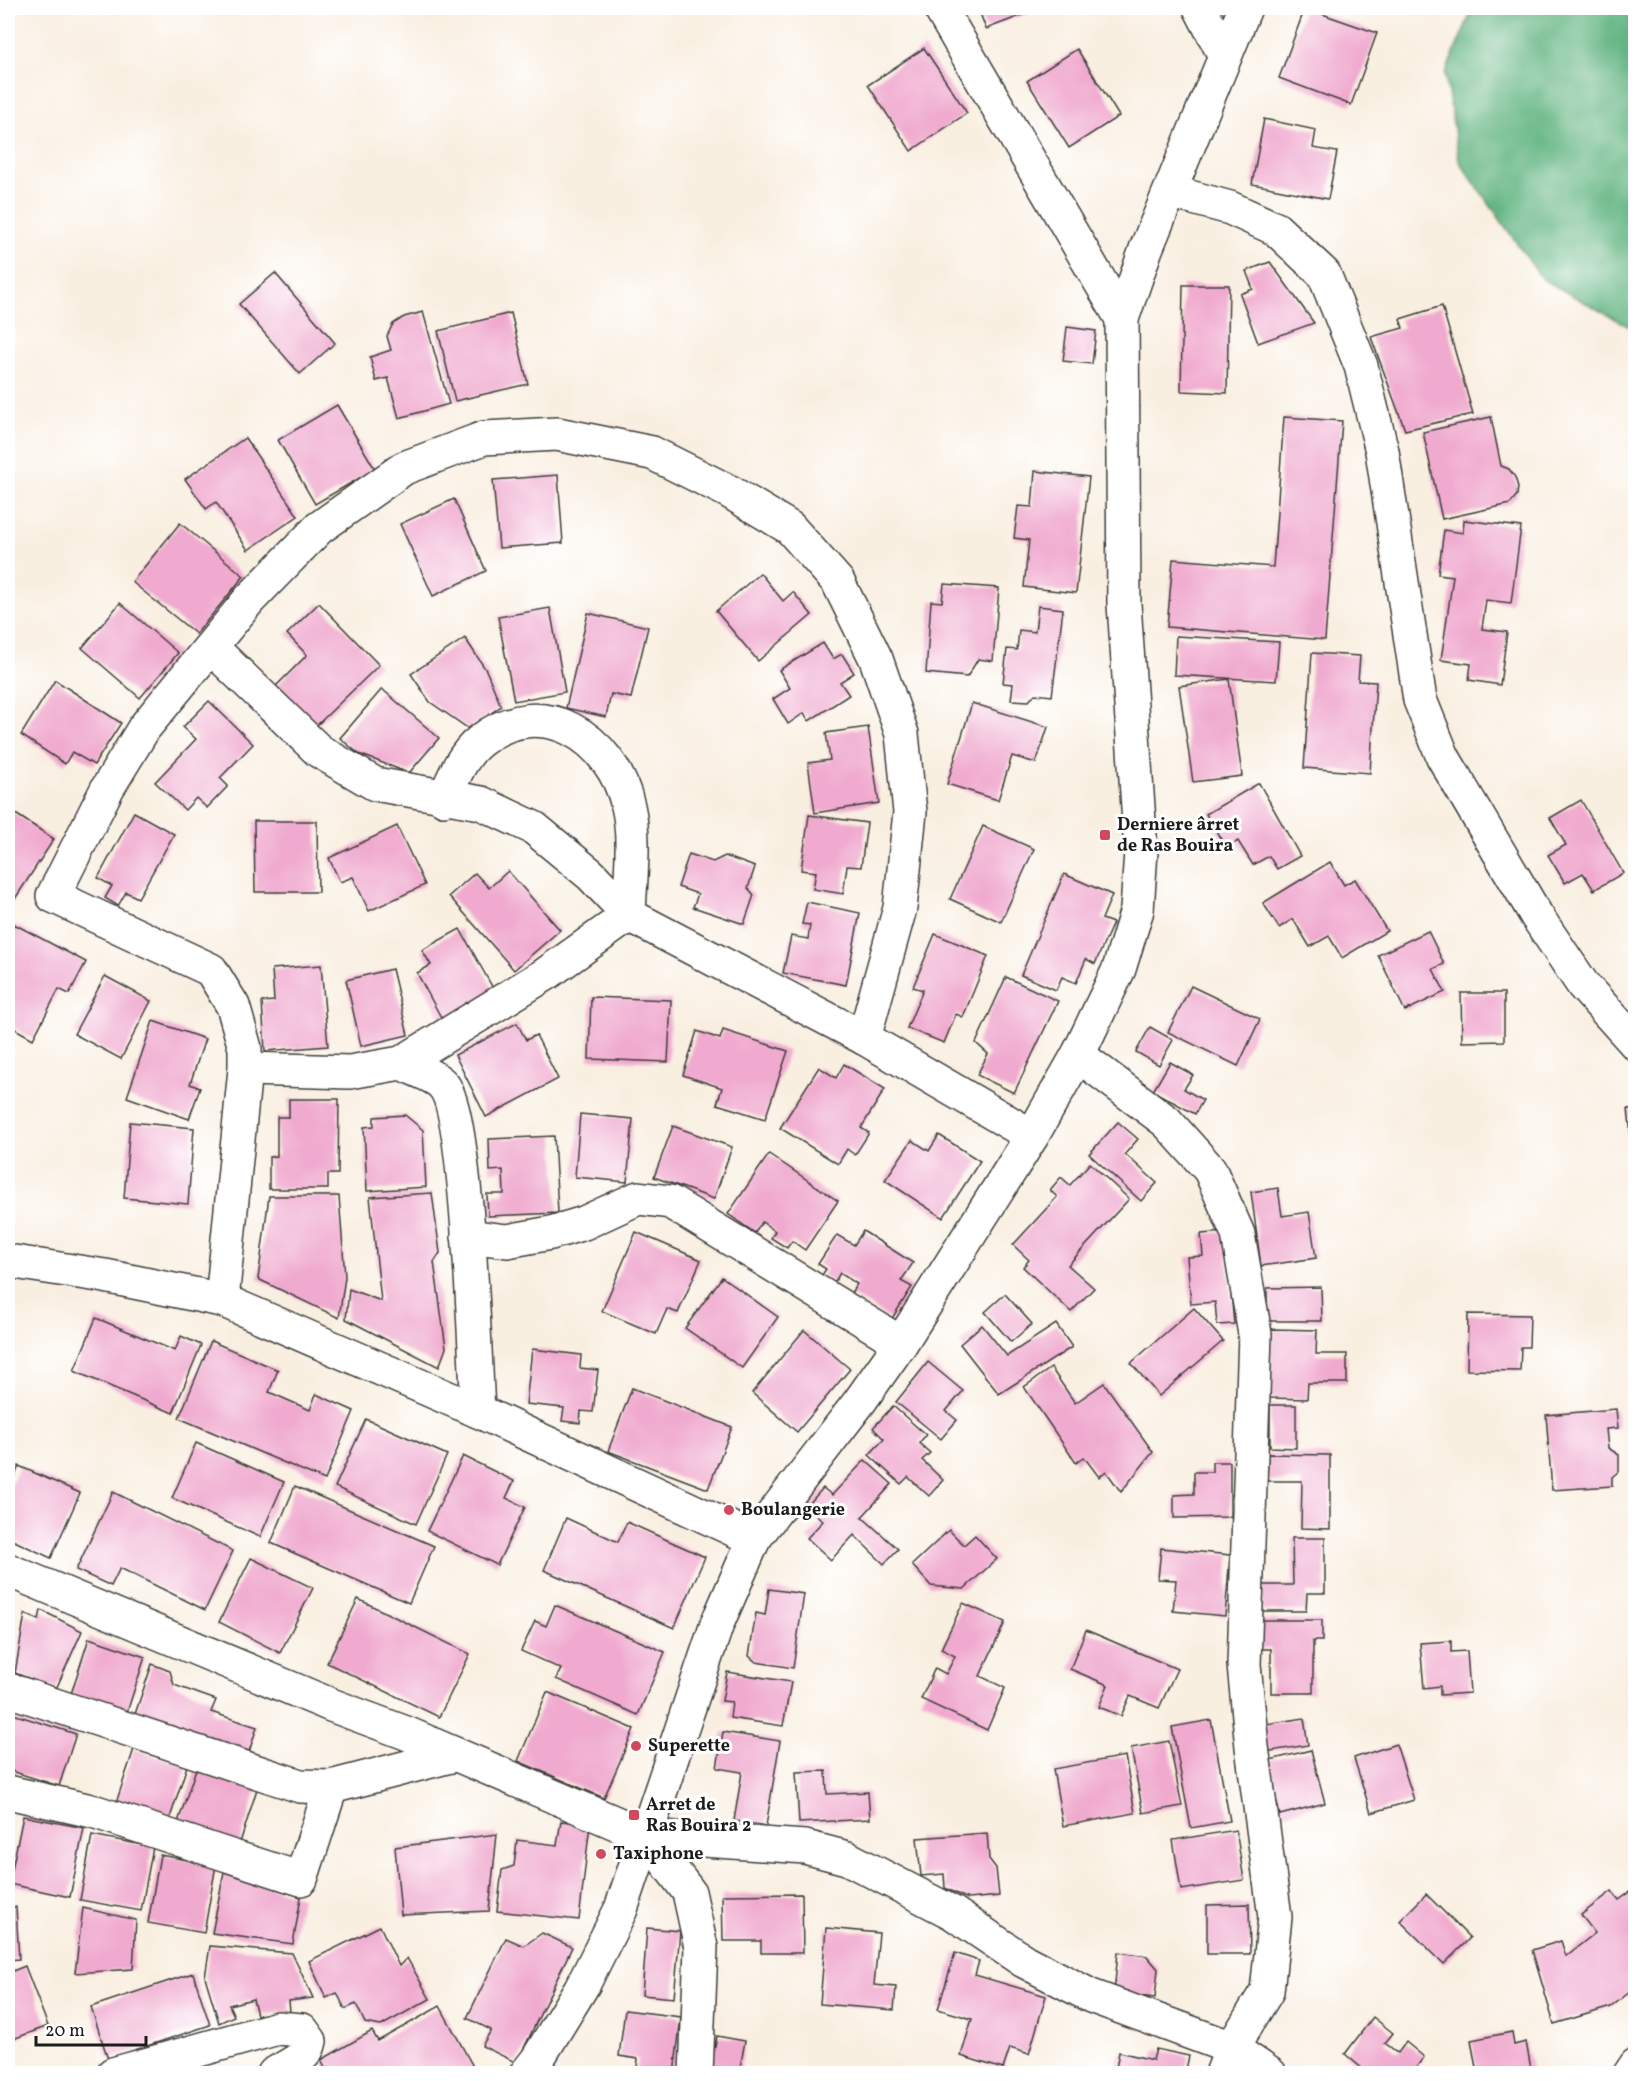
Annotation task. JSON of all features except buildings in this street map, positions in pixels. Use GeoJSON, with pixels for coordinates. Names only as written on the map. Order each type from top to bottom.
{"type":"FeatureCollection","features":[{"type":"Feature","properties":{"kind":"street"},"geometry":{"type":"LineString","coordinates":[[940,8],[1122,319]]}},
{"type":"Feature","properties":{"kind":"street"},"geometry":{"type":"LineString","coordinates":[[1200,8],[1225,56]]}},
{"type":"Feature","properties":{"kind":"street"},"geometry":{"type":"LineString","coordinates":[[526,2073],[537,2060],[584,1983],[621,1909],[717,1624],[754,1539],[861,1401],[901,1343],[1032,1136],[1077,1054],[1119,969],[1137,910],[1141,852],[1124,604],[1122,319],[1146,249],[1245,8]]}},
{"type":"Feature","properties":{"kind":"street"},"geometry":{"type":"LineString","coordinates":[[1171,192],[1230,208],[1276,229],[1324,274],[1361,366],[1379,441],[1420,700],[1439,748],[1536,915],[1582,985],[1635,1044]]}},
{"type":"Feature","properties":{"kind":"street"},"geometry":{"type":"LineString","coordinates":[[222,1300],[245,1069],[245,1048],[233,1006],[211,970],[53,896],[107,789],[144,728],[212,648],[249,600],[319,528],[404,468],[484,438],[557,434],[652,453],[730,492],[790,528],[838,582],[876,658],[902,734],[910,812],[900,908],[864,1038]]}},
{"type":"Feature","properties":{"kind":"street"},"geometry":{"type":"LineString","coordinates":[[212,648],[319,751],[375,784],[482,803],[534,828],[591,875],[629,915],[864,1038],[1032,1136]]}},
{"type":"Feature","properties":{"kind":"street"},"geometry":{"type":"LineString","coordinates":[[444,798],[462,761],[480,741],[510,724],[536,720],[563,724],[592,741],[613,769],[628,805],[631,836],[629,915]]}},
{"type":"Feature","properties":{"kind":"street"},"geometry":{"type":"LineString","coordinates":[[245,1069],[350,1072],[402,1063],[546,974],[629,915]]}},
{"type":"Feature","properties":{"kind":"street"},"geometry":{"type":"LineString","coordinates":[[1077,1054],[1167,1122],[1210,1170],[1238,1234],[1255,1334],[1244,1665],[1275,1917],[1267,1991],[1227,2061]]}},
{"type":"Feature","properties":{"kind":"street"},"geometry":{"type":"LineString","coordinates":[[402,1063],[443,1085],[454,1107],[468,1236],[478,1411]]}},
{"type":"Feature","properties":{"kind":"street"},"geometry":{"type":"LineString","coordinates":[[468,1236],[507,1241],[584,1223],[639,1197],[670,1202],[901,1343]]}},
{"type":"Feature","properties":{"kind":"street"},"geometry":{"type":"LineString","coordinates":[[8,1261],[105,1275],[222,1300],[478,1411],[754,1539]]}},
{"type":"Feature","properties":{"kind":"street"},"geometry":{"type":"LineString","coordinates":[[8,1570],[646,1836],[805,1847],[848,1858],[953,1912],[1024,1961],[1091,1996],[1227,2061],[1269,2073]]}},
{"type":"Feature","properties":{"kind":"street"},"geometry":{"type":"LineString","coordinates":[[9,1690],[300,1786],[331,1787],[454,1755]]}},
{"type":"Feature","properties":{"kind":"street"},"geometry":{"type":"LineString","coordinates":[[8,1792],[96,1812],[301,1879],[331,1787]]}},
{"type":"Feature","properties":{"kind":"street"},"geometry":{"type":"LineString","coordinates":[[646,1836],[689,1892],[701,1947],[696,2073]]}},
{"type":"Feature","properties":{"kind":"street"},"geometry":{"type":"LineString","coordinates":[[113,2073],[278,2028],[303,2030],[310,2041],[308,2050],[301,2058],[274,2073]]}},
{"type":"Feature","properties":{"kind":"street"},"geometry":{"type":"LineString","coordinates":[[1630,2073],[1635,2065]]}},
{"type":"Feature","properties":{"kind":"green space"},"geometry":{"type":"Polygon","coordinates":[[[1473,8],[1635,8],[1635,330],[1542,279],[1459,161],[1445,74],[1473,8]]]}},
{"type":"Feature","properties":{"kind":"place","name":"Derniere ârret de Ras Bouira"},"geometry":{"type":"Point","coordinates":[1105,835]}},
{"type":"Feature","properties":{"kind":"place","name":"Boulangerie"},"geometry":{"type":"Point","coordinates":[729,1510]}},
{"type":"Feature","properties":{"kind":"place","name":"Superette"},"geometry":{"type":"Point","coordinates":[636,1746]}},
{"type":"Feature","properties":{"kind":"place","name":"Arret de Ras Bouira 2"},"geometry":{"type":"Point","coordinates":[634,1815]}},
{"type":"Feature","properties":{"kind":"place","name":"Taxiphone"},"geometry":{"type":"Point","coordinates":[601,1854]}}]}
